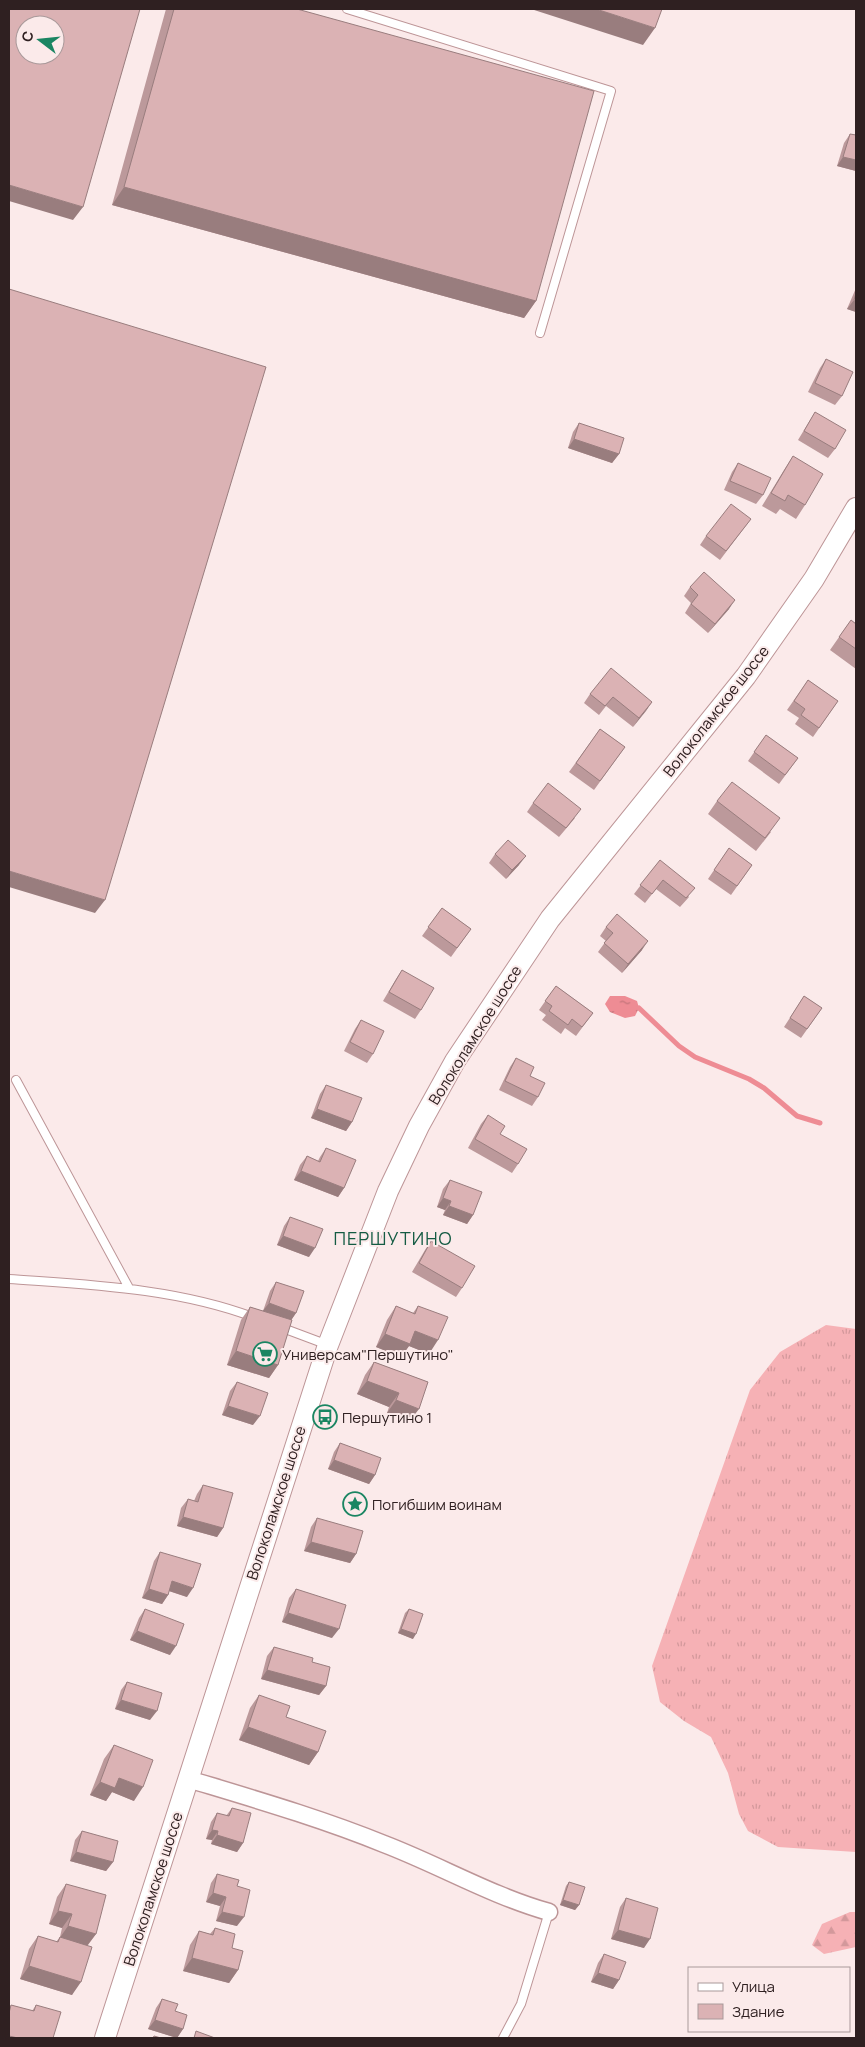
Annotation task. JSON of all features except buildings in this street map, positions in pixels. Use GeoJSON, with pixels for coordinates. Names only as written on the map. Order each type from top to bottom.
{"type":"FeatureCollection","features":[{"type":"Feature","properties":{"kind":"street","name":"Волоколамское шоссе"},"geometry":{"type":"LineString","coordinates":[[105,2038],[328,1345],[388,1191],[419,1126],[455,1061],[550,920],[746,676],[814,579],[856,508]]}},
{"type":"Feature","properties":{"kind":"street"},"geometry":{"type":"LineString","coordinates":[[188,1779],[332,1824],[449,1871],[524,1905],[549,1912]]}},
{"type":"Feature","properties":{"kind":"lane"},"geometry":{"type":"LineString","coordinates":[[347,9],[611,91],[540,333]]}},
{"type":"Feature","properties":{"kind":"lane"},"geometry":{"type":"LineString","coordinates":[[16,1080],[129,1288]]}},
{"type":"Feature","properties":{"kind":"lane"},"geometry":{"type":"LineString","coordinates":[[9,1279],[142,1289],[228,1309],[264,1321]]}},
{"type":"Feature","properties":{"kind":"lane"},"geometry":{"type":"LineString","coordinates":[[273,1324],[328,1345]]}},
{"type":"Feature","properties":{"kind":"lane"},"geometry":{"type":"LineString","coordinates":[[503,2038],[521,2004],[549,1912]]}},
{"type":"Feature","properties":{"kind":"green space"},"geometry":{"type":"Polygon","coordinates":[[[826,1325],[856,1329],[856,1852],[778,1847],[748,1831],[739,1814],[728,1773],[711,1737],[684,1721],[660,1702],[652,1666],[750,1390],[780,1352],[826,1325]]]}},
{"type":"Feature","properties":{"kind":"green space"},"geometry":{"type":"Polygon","coordinates":[[[850,1912],[856,1912],[856,1947],[824,1954],[812,1945],[822,1924],[850,1912]]]}},
{"type":"Feature","properties":{"kind":"water"},"geometry":{"type":"Polygon","coordinates":[[[610,996],[625,996],[637,1001],[639,1008],[635,1016],[625,1018],[610,1012],[605,1004],[610,996]]]}},
{"type":"Feature","properties":{"kind":"waterway"},"geometry":{"type":"LineString","coordinates":[[639,1008],[679,1046],[695,1057],[749,1079],[764,1088],[797,1116],[820,1123]]}},
{"type":"Feature","properties":{"kind":"place","name":"Универсам\"Першутино\""},"geometry":{"type":"Point","coordinates":[265,1354]}},
{"type":"Feature","properties":{"kind":"place","name":"Першутино 1"},"geometry":{"type":"Point","coordinates":[325,1417]}},
{"type":"Feature","properties":{"kind":"place","name":"Погибшим воинам"},"geometry":{"type":"Point","coordinates":[355,1504]}},
{"type":"Feature","properties":{"kind":"district","name":"ПЕРШУТИНО"},"geometry":{"type":"Point","coordinates":[393,1238]}}]}
